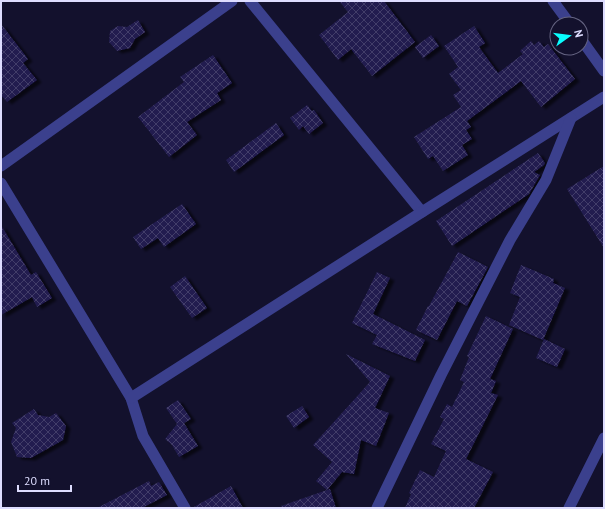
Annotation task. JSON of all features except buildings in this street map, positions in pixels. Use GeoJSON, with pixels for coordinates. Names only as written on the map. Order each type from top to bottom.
{"type":"FeatureCollection","features":[{"type":"Feature","properties":{"kind":"street"},"geometry":{"type":"LineString","coordinates":[[1,166],[232,1]]}},
{"type":"Feature","properties":{"kind":"street"},"geometry":{"type":"LineString","coordinates":[[250,1],[422,212]]}},
{"type":"Feature","properties":{"kind":"street"},"geometry":{"type":"LineString","coordinates":[[553,1],[564,16]]}},
{"type":"Feature","properties":{"kind":"street"},"geometry":{"type":"LineString","coordinates":[[589,50],[604,71]]}},
{"type":"Feature","properties":{"kind":"street"},"geometry":{"type":"LineString","coordinates":[[131,398],[604,97]]}},
{"type":"Feature","properties":{"kind":"street"},"geometry":{"type":"LineString","coordinates":[[377,508],[441,375],[510,240],[546,180],[571,118]]}},
{"type":"Feature","properties":{"kind":"street"},"geometry":{"type":"LineString","coordinates":[[1,183],[131,398],[143,436],[185,508]]}},
{"type":"Feature","properties":{"kind":"street"},"geometry":{"type":"LineString","coordinates":[[569,508],[604,438]]}}]}
